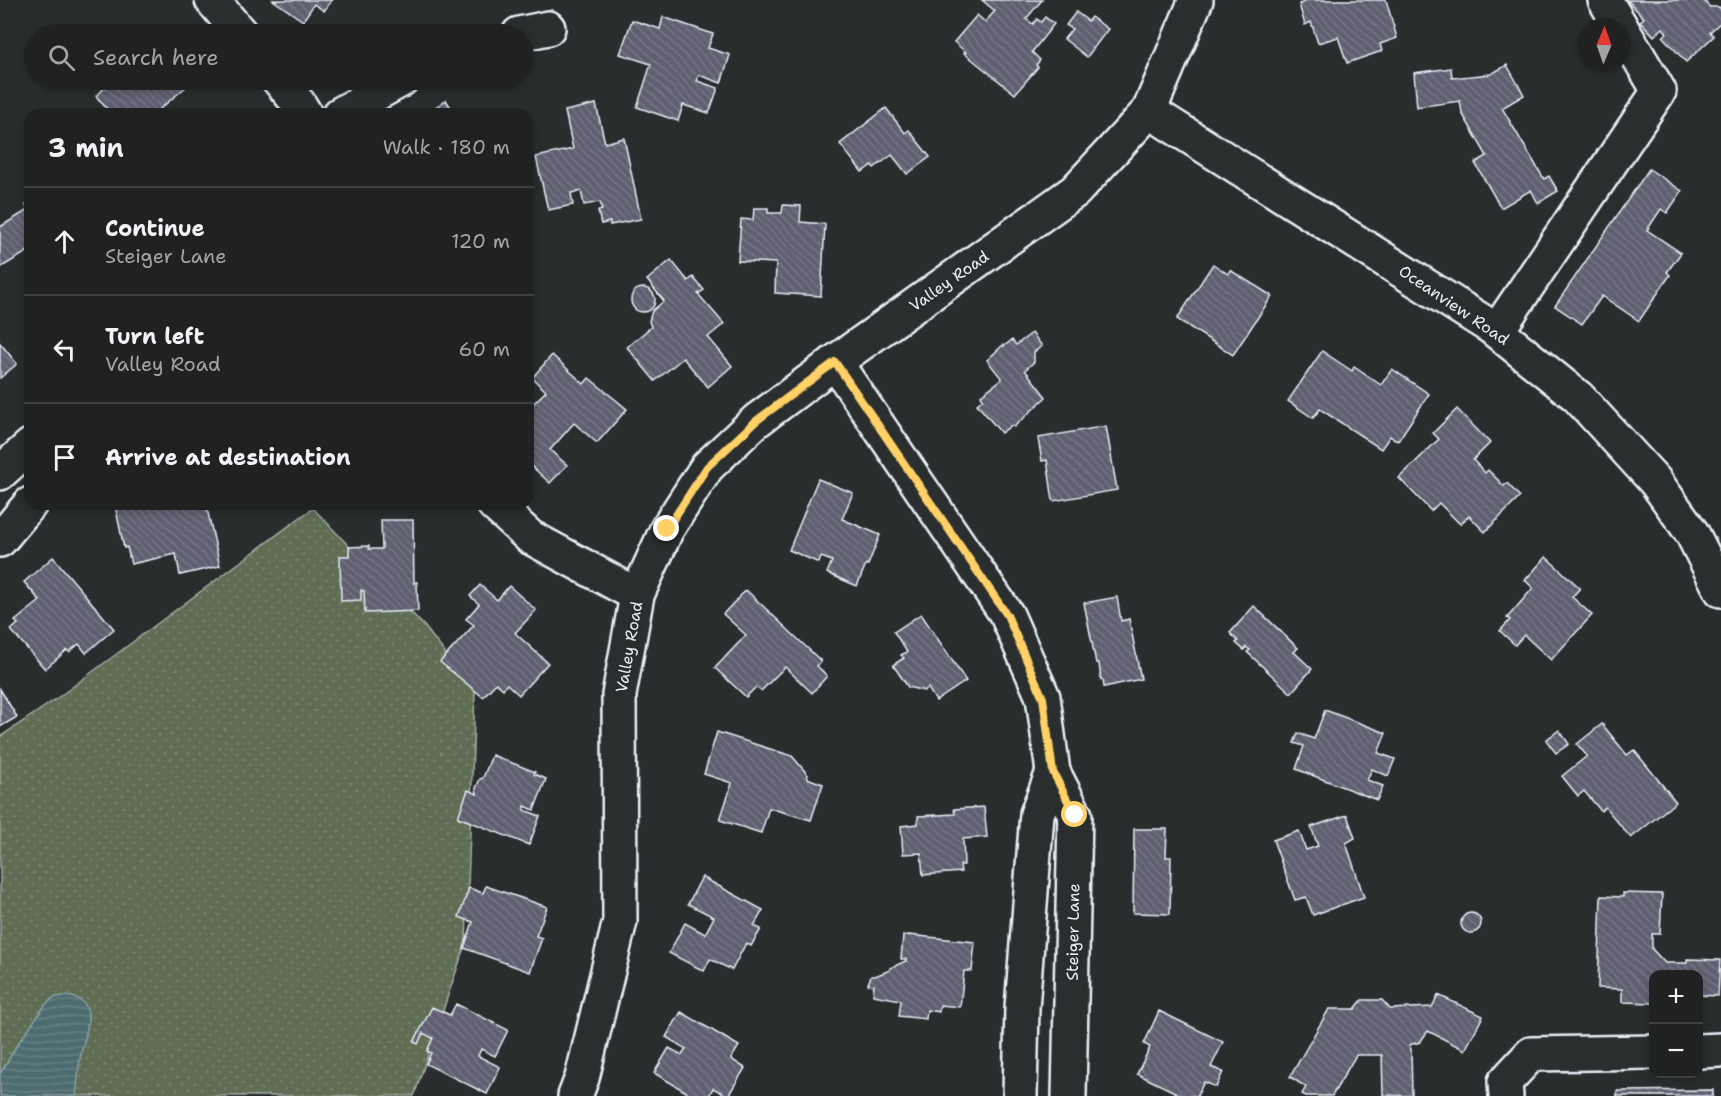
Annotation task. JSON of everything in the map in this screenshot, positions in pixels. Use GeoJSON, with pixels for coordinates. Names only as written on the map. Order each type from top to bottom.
{"type":"FeatureCollection","features":[{"type":"Feature","properties":{"kind":"street"},"geometry":{"type":"LineString","coordinates":[[212,0],[232,24]]}},
{"type":"Feature","properties":{"kind":"street","name":"Valley Road"},"geometry":{"type":"LineString","coordinates":[[575,1096],[582,1078],[620,921],[619,695],[638,595],[667,529],[707,467],[756,421],[835,362],[1076,191],[1149,111],[1196,0]]}},
{"type":"Feature","properties":{"kind":"street"},"geometry":{"type":"LineString","coordinates":[[1605,0],[1615,18]]}},
{"type":"Feature","properties":{"kind":"street"},"geometry":{"type":"LineString","coordinates":[[1497,331],[1659,92],[1631,45]]}},
{"type":"Feature","properties":{"kind":"street"},"geometry":{"type":"LineString","coordinates":[[287,90],[301,108]]}},
{"type":"Feature","properties":{"kind":"street"},"geometry":{"type":"LineString","coordinates":[[351,108],[383,90]]}},
{"type":"Feature","properties":{"kind":"street","name":"Oceanview Road"},"geometry":{"type":"LineString","coordinates":[[1149,111],[1497,331],[1578,397],[1655,481],[1692,533],[1721,590]]}},
{"type":"Feature","properties":{"kind":"street","name":"Steiger Lane"},"geometry":{"type":"LineString","coordinates":[[835,362],[1007,615],[1043,698],[1053,772],[1075,815],[1070,1096]]}},
{"type":"Feature","properties":{"kind":"street"},"geometry":{"type":"LineString","coordinates":[[0,473],[24,451]]}},
{"type":"Feature","properties":{"kind":"street"},"geometry":{"type":"LineString","coordinates":[[0,540],[25,510]]}},
{"type":"Feature","properties":{"kind":"street"},"geometry":{"type":"LineString","coordinates":[[501,510],[530,537],[638,595]]}},
{"type":"Feature","properties":{"kind":"street","name":"Steiger Lane"},"geometry":{"type":"LineString","coordinates":[[1020,1096],[1022,1008],[1037,814],[1053,772]]}},
{"type":"Feature","properties":{"kind":"street"},"geometry":{"type":"LineString","coordinates":[[1703,1051],[1721,1050]]}},
{"type":"Feature","properties":{"kind":"street"},"geometry":{"type":"LineString","coordinates":[[1506,1096],[1505,1082],[1531,1054],[1649,1052]]}},
{"type":"Feature","properties":{"kind":"green space"},"geometry":{"type":"Polygon","coordinates":[[[310,510],[315,510],[425,627],[475,692],[466,942],[414,1096],[0,1096],[0,737],[56,699],[310,510]]]}},
{"type":"Feature","properties":{"kind":"water"},"geometry":{"type":"Polygon","coordinates":[[[62,996],[83,1002],[87,1009],[87,1027],[80,1058],[76,1096],[0,1096],[0,1074],[17,1045],[46,1004],[53,998],[62,996]]]}},
{"type":"Feature","properties":{"kind":"building"},"geometry":{"type":"Polygon","coordinates":[[[273,0],[332,0],[324,11],[314,4],[303,21],[273,0]]]}},
{"type":"Feature","properties":{"kind":"building"},"geometry":{"type":"Polygon","coordinates":[[[982,0],[1042,0],[1026,19],[1033,24],[1037,19],[1041,22],[1045,17],[1054,24],[1032,52],[1040,60],[1036,65],[1038,67],[1015,94],[964,53],[966,52],[954,42],[977,15],[985,22],[995,11],[982,0]]]}},
{"type":"Feature","properties":{"kind":"building"},"geometry":{"type":"Polygon","coordinates":[[[1304,0],[1386,0],[1397,38],[1380,44],[1382,51],[1347,63],[1338,37],[1318,43],[1311,22],[1305,25],[1299,4],[1305,2],[1304,0]]]}},
{"type":"Feature","properties":{"kind":"building"},"geometry":{"type":"Polygon","coordinates":[[[1627,0],[1703,0],[1710,7],[1721,9],[1721,22],[1710,32],[1714,36],[1686,62],[1663,37],[1667,33],[1663,28],[1654,36],[1640,21],[1644,18],[1627,0]]]}},
{"type":"Feature","properties":{"kind":"building"},"geometry":{"type":"Polygon","coordinates":[[[1076,12],[1088,21],[1091,17],[1108,29],[1087,57],[1064,39],[1072,29],[1066,25],[1076,12]]]}},
{"type":"Feature","properties":{"kind":"building"},"geometry":{"type":"Polygon","coordinates":[[[663,17],[713,34],[708,48],[730,55],[721,83],[699,75],[697,81],[718,88],[709,113],[683,105],[678,121],[637,107],[651,64],[620,54],[632,20],[660,29],[663,17]]]}},
{"type":"Feature","properties":{"kind":"building"},"geometry":{"type":"Polygon","coordinates":[[[1507,65],[1524,95],[1502,108],[1544,179],[1549,176],[1558,191],[1538,203],[1531,190],[1501,208],[1475,163],[1487,156],[1462,113],[1460,101],[1417,107],[1414,73],[1451,68],[1452,78],[1491,74],[1507,65]]]}},
{"type":"Feature","properties":{"kind":"building"},"geometry":{"type":"Polygon","coordinates":[[[102,90],[182,90],[161,108],[106,108],[96,96],[102,90]]]}},
{"type":"Feature","properties":{"kind":"building"},"geometry":{"type":"Polygon","coordinates":[[[446,100],[451,108],[434,108],[446,100]]]}},
{"type":"Feature","properties":{"kind":"building"},"geometry":{"type":"Polygon","coordinates":[[[596,104],[605,143],[624,138],[641,219],[610,225],[610,222],[601,224],[598,211],[602,210],[600,202],[584,205],[581,191],[571,193],[573,205],[548,210],[536,157],[573,149],[565,111],[596,104]]]}},
{"type":"Feature","properties":{"kind":"building"},"geometry":{"type":"Polygon","coordinates":[[[886,108],[905,133],[909,130],[930,157],[907,174],[892,155],[874,168],[872,165],[862,172],[840,144],[886,108]]]}},
{"type":"Feature","properties":{"kind":"building"},"geometry":{"type":"Polygon","coordinates":[[[1649,169],[1682,191],[1667,213],[1661,209],[1647,230],[1681,253],[1667,272],[1670,275],[1639,321],[1602,296],[1582,324],[1555,306],[1649,169]]]}},
{"type":"Feature","properties":{"kind":"building"},"geometry":{"type":"Polygon","coordinates":[[[783,205],[801,206],[800,222],[825,224],[821,296],[775,293],[776,263],[738,261],[741,219],[753,220],[754,208],[768,208],[768,213],[782,213],[783,205]]]}},
{"type":"Feature","properties":{"kind":"building"},"geometry":{"type":"Polygon","coordinates":[[[24,212],[24,254],[0,268],[0,227],[24,212]]]}},
{"type":"Feature","properties":{"kind":"building"},"geometry":{"type":"Polygon","coordinates":[[[671,260],[688,281],[693,277],[704,290],[698,294],[724,324],[708,337],[732,366],[708,387],[683,358],[655,381],[627,347],[651,327],[649,321],[652,311],[664,301],[647,280],[671,260]]]}},
{"type":"Feature","properties":{"kind":"building"},"geometry":{"type":"Polygon","coordinates":[[[1213,264],[1228,274],[1230,270],[1272,296],[1233,355],[1177,319],[1213,264]]]}},
{"type":"Feature","properties":{"kind":"building"},"geometry":{"type":"Polygon","coordinates":[[[643,288],[651,292],[655,300],[651,308],[643,312],[635,308],[631,300],[635,292],[643,288]]]}},
{"type":"Feature","properties":{"kind":"building"},"geometry":{"type":"Polygon","coordinates":[[[1032,333],[1042,346],[1034,352],[1034,362],[1025,370],[1046,397],[1014,427],[1012,425],[1001,433],[977,404],[983,399],[981,395],[1002,379],[987,360],[1003,345],[1012,340],[1016,345],[1032,333]]]}},
{"type":"Feature","properties":{"kind":"building"},"geometry":{"type":"Polygon","coordinates":[[[0,343],[17,364],[0,378],[0,343]]]}},
{"type":"Feature","properties":{"kind":"building"},"geometry":{"type":"Polygon","coordinates":[[[1322,351],[1352,371],[1354,367],[1381,385],[1392,369],[1429,394],[1398,441],[1390,436],[1381,449],[1320,409],[1313,418],[1288,401],[1322,351]]]}},
{"type":"Feature","properties":{"kind":"building"},"geometry":{"type":"Polygon","coordinates":[[[552,355],[584,384],[589,378],[627,409],[597,443],[574,423],[550,450],[567,465],[550,483],[534,468],[534,403],[546,391],[534,380],[534,376],[552,355]]]}},
{"type":"Feature","properties":{"kind":"building"},"geometry":{"type":"Polygon","coordinates":[[[1457,409],[1490,443],[1473,460],[1485,473],[1488,470],[1504,486],[1507,483],[1520,497],[1485,532],[1469,516],[1460,524],[1439,503],[1431,511],[1399,478],[1439,439],[1433,433],[1457,409]]]}},
{"type":"Feature","properties":{"kind":"building"},"geometry":{"type":"Polygon","coordinates":[[[1106,426],[1117,490],[1053,501],[1047,460],[1042,461],[1038,438],[1106,426]]]}},
{"type":"Feature","properties":{"kind":"building"},"geometry":{"type":"Polygon","coordinates":[[[818,479],[853,493],[842,519],[880,535],[857,586],[827,573],[832,561],[821,557],[819,563],[789,550],[818,479]]]}},
{"type":"Feature","properties":{"kind":"building"},"geometry":{"type":"Polygon","coordinates":[[[116,510],[207,510],[220,566],[180,575],[176,554],[131,564],[127,547],[124,548],[116,510]]]}},
{"type":"Feature","properties":{"kind":"building"},"geometry":{"type":"Polygon","coordinates":[[[381,520],[413,520],[414,583],[417,582],[418,611],[365,613],[364,591],[361,590],[361,600],[341,601],[340,556],[349,556],[349,547],[369,546],[369,549],[382,549],[381,520]]]}},
{"type":"Feature","properties":{"kind":"building"},"geometry":{"type":"Polygon","coordinates":[[[53,557],[114,629],[86,653],[79,644],[69,652],[67,650],[45,669],[11,630],[18,624],[15,621],[40,601],[24,582],[53,557]]]}},
{"type":"Feature","properties":{"kind":"building"},"geometry":{"type":"Polygon","coordinates":[[[1546,557],[1580,588],[1572,597],[1592,615],[1551,660],[1524,635],[1515,645],[1500,631],[1510,620],[1507,618],[1533,588],[1525,580],[1546,557]]]}},
{"type":"Feature","properties":{"kind":"building"},"geometry":{"type":"Polygon","coordinates":[[[480,585],[497,600],[509,586],[536,610],[515,633],[548,663],[519,695],[507,684],[503,689],[496,683],[483,697],[440,662],[474,625],[466,619],[479,604],[470,596],[480,585]]]}},
{"type":"Feature","properties":{"kind":"building"},"geometry":{"type":"Polygon","coordinates":[[[746,590],[821,661],[817,666],[827,676],[812,693],[785,667],[761,691],[756,687],[746,697],[715,668],[746,635],[723,614],[746,590]]]}},
{"type":"Feature","properties":{"kind":"building"},"geometry":{"type":"Polygon","coordinates":[[[1117,597],[1121,621],[1129,619],[1141,679],[1104,687],[1099,663],[1096,663],[1084,603],[1117,597]]]}},
{"type":"Feature","properties":{"kind":"building"},"geometry":{"type":"Polygon","coordinates":[[[1254,606],[1298,648],[1294,652],[1312,669],[1291,693],[1247,652],[1250,650],[1246,647],[1244,650],[1236,643],[1238,641],[1230,633],[1254,606]]]}},
{"type":"Feature","properties":{"kind":"building"},"geometry":{"type":"Polygon","coordinates":[[[921,614],[966,681],[936,701],[928,688],[924,691],[908,687],[893,665],[904,658],[901,655],[907,652],[894,632],[921,614]]]}},
{"type":"Feature","properties":{"kind":"building"},"geometry":{"type":"Polygon","coordinates":[[[0,689],[17,717],[0,727],[0,689]]]}},
{"type":"Feature","properties":{"kind":"building"},"geometry":{"type":"Polygon","coordinates":[[[1325,710],[1386,733],[1378,753],[1395,759],[1388,776],[1372,769],[1367,780],[1383,786],[1377,800],[1296,769],[1304,746],[1294,743],[1298,733],[1314,739],[1325,710]]]}},
{"type":"Feature","properties":{"kind":"building"},"geometry":{"type":"Polygon","coordinates":[[[1602,724],[1627,755],[1634,750],[1676,802],[1631,838],[1605,807],[1601,811],[1584,791],[1578,796],[1562,776],[1587,756],[1577,744],[1602,724]]]}},
{"type":"Feature","properties":{"kind":"building"},"geometry":{"type":"Polygon","coordinates":[[[1559,730],[1569,744],[1556,753],[1546,740],[1559,730]]]}},
{"type":"Feature","properties":{"kind":"building"},"geometry":{"type":"Polygon","coordinates":[[[717,732],[792,756],[808,775],[807,778],[823,784],[811,820],[769,808],[761,833],[720,820],[732,783],[704,774],[717,732]]]}},
{"type":"Feature","properties":{"kind":"building"},"geometry":{"type":"Polygon","coordinates":[[[492,755],[535,772],[534,774],[546,779],[534,810],[525,806],[524,810],[540,816],[529,845],[458,817],[468,790],[477,794],[476,788],[480,779],[483,778],[492,755]]]}},
{"type":"Feature","properties":{"kind":"building"},"geometry":{"type":"Polygon","coordinates":[[[984,807],[987,837],[963,839],[964,865],[960,865],[961,872],[923,875],[921,853],[903,854],[901,826],[918,824],[918,816],[955,814],[954,809],[984,807]]]}},
{"type":"Feature","properties":{"kind":"building"},"geometry":{"type":"Polygon","coordinates":[[[1347,815],[1355,838],[1346,843],[1364,897],[1313,915],[1306,897],[1295,900],[1273,840],[1299,831],[1306,850],[1318,846],[1311,827],[1347,815]]]}},
{"type":"Feature","properties":{"kind":"building"},"geometry":{"type":"Polygon","coordinates":[[[1134,829],[1167,829],[1166,857],[1171,857],[1170,914],[1133,913],[1134,829]]]}},
{"type":"Feature","properties":{"kind":"building"},"geometry":{"type":"Polygon","coordinates":[[[702,877],[763,910],[754,926],[761,929],[751,946],[746,943],[732,970],[710,959],[704,971],[669,953],[685,923],[705,934],[714,917],[688,904],[702,877]]]}},
{"type":"Feature","properties":{"kind":"building"},"geometry":{"type":"Polygon","coordinates":[[[486,886],[547,907],[536,936],[542,938],[530,972],[464,948],[473,922],[459,917],[469,888],[483,893],[486,886]]]}},
{"type":"Feature","properties":{"kind":"building"},"geometry":{"type":"Polygon","coordinates":[[[1623,893],[1662,894],[1660,934],[1652,934],[1652,949],[1665,963],[1687,963],[1687,959],[1720,960],[1718,996],[1703,995],[1703,970],[1649,970],[1649,1003],[1622,1002],[1622,989],[1598,988],[1601,896],[1623,897],[1623,893]]]}},
{"type":"Feature","properties":{"kind":"building"},"geometry":{"type":"Polygon","coordinates":[[[1467,913],[1475,913],[1481,919],[1481,927],[1475,933],[1467,933],[1461,927],[1461,919],[1467,913]]]}},
{"type":"Feature","properties":{"kind":"building"},"geometry":{"type":"Polygon","coordinates":[[[903,936],[975,942],[972,971],[964,971],[960,1007],[940,1005],[939,1012],[927,1010],[926,1019],[899,1016],[901,1000],[873,995],[874,985],[868,984],[871,976],[890,970],[906,961],[906,959],[901,959],[903,936]]]}},
{"type":"Feature","properties":{"kind":"building"},"geometry":{"type":"Polygon","coordinates":[[[1438,995],[1483,1016],[1465,1050],[1428,1031],[1420,1042],[1409,1045],[1412,1096],[1383,1095],[1382,1055],[1356,1055],[1332,1096],[1306,1096],[1302,1094],[1306,1087],[1290,1077],[1329,1009],[1355,1009],[1362,1000],[1382,1000],[1390,1009],[1432,1007],[1438,995]]]}},
{"type":"Feature","properties":{"kind":"building"},"geometry":{"type":"Polygon","coordinates":[[[456,1004],[508,1030],[495,1056],[481,1049],[478,1056],[500,1067],[487,1094],[426,1064],[431,1053],[427,1051],[433,1038],[423,1033],[418,1044],[414,1042],[432,1007],[450,1015],[456,1004]]]}},
{"type":"Feature","properties":{"kind":"building"},"geometry":{"type":"Polygon","coordinates":[[[1159,1011],[1223,1042],[1211,1067],[1223,1072],[1216,1087],[1204,1082],[1197,1096],[1183,1096],[1137,1074],[1150,1047],[1144,1044],[1159,1011]]]}},
{"type":"Feature","properties":{"kind":"building"},"geometry":{"type":"Polygon","coordinates":[[[681,1012],[739,1046],[731,1059],[745,1068],[728,1096],[713,1088],[709,1096],[693,1096],[654,1073],[669,1048],[682,1055],[686,1049],[666,1037],[681,1012]]]}},
{"type":"Feature","properties":{"kind":"building"},"geometry":{"type":"Polygon","coordinates":[[[1713,1090],[1713,1096],[1617,1096],[1617,1091],[1713,1090]]]}},
{"type":"Feature","properties":{"kind":"route"},"geometry":{"type":"LineString","coordinates":[[667,529],[707,467],[756,421],[835,362],[1007,615],[1043,698],[1053,772],[1075,815]]}}]}
